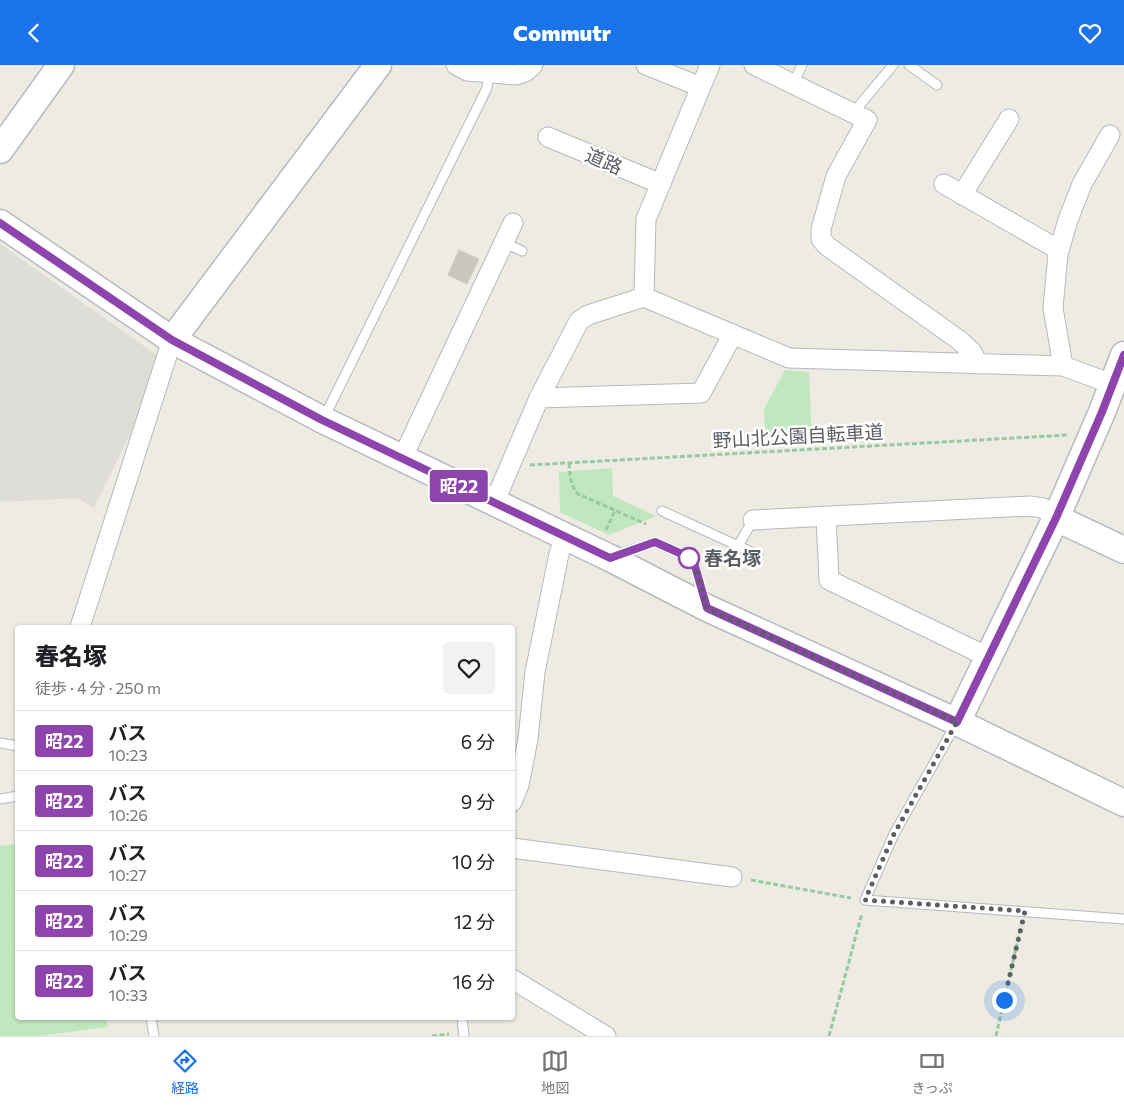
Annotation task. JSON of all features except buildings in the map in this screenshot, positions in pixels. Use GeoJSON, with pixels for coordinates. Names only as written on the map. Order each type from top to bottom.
{"type":"FeatureCollection","features":[{"type":"Feature","properties":{"kind":"street"},"geometry":{"type":"LineString","coordinates":[[0,150],[60,65]]}},
{"type":"Feature","properties":{"kind":"street"},"geometry":{"type":"LineString","coordinates":[[81,625],[172,340],[378,65]]}},
{"type":"Feature","properties":{"kind":"street"},"geometry":{"type":"LineString","coordinates":[[456,65],[467,71],[516,75],[525,73],[533,65]]}},
{"type":"Feature","properties":{"kind":"street"},"geometry":{"type":"LineString","coordinates":[[646,65],[701,87]]}},
{"type":"Feature","properties":{"kind":"street"},"geometry":{"type":"LineString","coordinates":[[644,297],[646,219],[710,65]]}},
{"type":"Feature","properties":{"kind":"street"},"geometry":{"type":"LineString","coordinates":[[754,65],[867,120],[836,176],[821,229],[821,239],[827,246],[959,340],[972,353],[978,364]]}},
{"type":"Feature","properties":{"kind":"street"},"geometry":{"type":"LineString","coordinates":[[962,195],[1008,119]]}},
{"type":"Feature","properties":{"kind":"street"},"geometry":{"type":"LineString","coordinates":[[1063,366],[1053,308],[1060,250],[1068,221],[1082,184],[1110,135]]}},
{"type":"Feature","properties":{"kind":"street","name":"道路"},"geometry":{"type":"LineString","coordinates":[[548,137],[661,184]]}},
{"type":"Feature","properties":{"kind":"street"},"geometry":{"type":"LineString","coordinates":[[944,184],[1060,250]]}},
{"type":"Feature","properties":{"kind":"street"},"geometry":{"type":"LineString","coordinates":[[0,223],[172,340],[322,420],[566,536],[606,547],[707,608],[957,722],[1124,803]]}},
{"type":"Feature","properties":{"kind":"street"},"geometry":{"type":"LineString","coordinates":[[402,459],[512,223]]}},
{"type":"Feature","properties":{"kind":"street"},"geometry":{"type":"LineString","coordinates":[[494,503],[539,398],[579,321],[588,315],[644,297],[789,358],[1063,366],[1112,384]]}},
{"type":"Feature","properties":{"kind":"street"},"geometry":{"type":"LineString","coordinates":[[539,398],[701,393],[733,334]]}},
{"type":"Feature","properties":{"kind":"street"},"geometry":{"type":"LineString","coordinates":[[957,722],[1056,518],[1102,412],[1124,355]]}},
{"type":"Feature","properties":{"kind":"street"},"geometry":{"type":"LineString","coordinates":[[753,520],[1030,506],[1043,508],[1056,518],[1124,550]]}},
{"type":"Feature","properties":{"kind":"street"},"geometry":{"type":"LineString","coordinates":[[826,517],[829,580],[988,657]]}},
{"type":"Feature","properties":{"kind":"street"},"geometry":{"type":"LineString","coordinates":[[515,795],[519,785],[528,739],[535,672],[559,554],[566,536]]}},
{"type":"Feature","properties":{"kind":"street"},"geometry":{"type":"LineString","coordinates":[[515,848],[732,877]]}},
{"type":"Feature","properties":{"kind":"street"},"geometry":{"type":"LineString","coordinates":[[515,981],[606,1036]]}},
{"type":"Feature","properties":{"kind":"lane"},"geometry":{"type":"LineString","coordinates":[[793,84],[802,65]]}},
{"type":"Feature","properties":{"kind":"lane"},"geometry":{"type":"LineString","coordinates":[[852,113],[893,65]]}},
{"type":"Feature","properties":{"kind":"lane"},"geometry":{"type":"LineString","coordinates":[[909,65],[937,85]]}},
{"type":"Feature","properties":{"kind":"lane"},"geometry":{"type":"LineString","coordinates":[[322,420],[487,89],[489,73]]}},
{"type":"Feature","properties":{"kind":"lane"},"geometry":{"type":"LineString","coordinates":[[504,242],[522,251]]}},
{"type":"Feature","properties":{"kind":"lane"},"geometry":{"type":"LineString","coordinates":[[662,511],[758,555]]}},
{"type":"Feature","properties":{"kind":"lane"},"geometry":{"type":"LineString","coordinates":[[738,546],[753,520]]}},
{"type":"Feature","properties":{"kind":"lane"},"geometry":{"type":"LineString","coordinates":[[606,547],[655,542],[693,559],[707,608]]}},
{"type":"Feature","properties":{"kind":"lane"},"geometry":{"type":"LineString","coordinates":[[957,722],[894,834],[865,900],[1124,919]]}},
{"type":"Feature","properties":{"kind":"lane"},"geometry":{"type":"LineString","coordinates":[[0,743],[15,746]]}},
{"type":"Feature","properties":{"kind":"lane"},"geometry":{"type":"LineString","coordinates":[[0,799],[15,796]]}},
{"type":"Feature","properties":{"kind":"lane"},"geometry":{"type":"LineString","coordinates":[[151,1020],[154,1036]]}},
{"type":"Feature","properties":{"kind":"lane"},"geometry":{"type":"LineString","coordinates":[[462,1020],[464,1036]]}},
{"type":"Feature","properties":{"kind":"path","name":"野山北公園自転車道"},"geometry":{"type":"LineString","coordinates":[[522,466],[1075,435]]}},
{"type":"Feature","properties":{"kind":"path"},"geometry":{"type":"LineString","coordinates":[[569,463],[572,487],[578,494],[646,524]]}},
{"type":"Feature","properties":{"kind":"path"},"geometry":{"type":"LineString","coordinates":[[606,547],[615,510]]}},
{"type":"Feature","properties":{"kind":"path"},"geometry":{"type":"LineString","coordinates":[[732,877],[865,900],[829,1036]]}},
{"type":"Feature","properties":{"kind":"path"},"geometry":{"type":"LineString","coordinates":[[996,1036],[1025,911]]}},
{"type":"Feature","properties":{"kind":"shaded area"},"geometry":{"type":"Polygon","coordinates":[[[0,244],[158,356],[148,397],[94,508],[78,498],[0,502],[0,244]]]}},
{"type":"Feature","properties":{"kind":"green space"},"geometry":{"type":"Polygon","coordinates":[[[785,370],[809,372],[812,444],[766,447],[764,409],[785,370]]]}},
{"type":"Feature","properties":{"kind":"green space"},"geometry":{"type":"Polygon","coordinates":[[[612,468],[613,496],[656,516],[609,535],[560,512],[559,472],[612,468]]]}},
{"type":"Feature","properties":{"kind":"green space"},"geometry":{"type":"Polygon","coordinates":[[[15,844],[15,1020],[106,1020],[108,1027],[39,1036],[0,1036],[0,846],[15,844]]]}},
{"type":"Feature","properties":{"kind":"bus line","name":"昭22"},"geometry":{"type":"LineString","coordinates":[[0,223],[172,340],[322,420],[610,558],[655,542],[693,559],[707,608],[957,722],[1056,518],[1102,412],[1124,355]]}},
{"type":"Feature","properties":{"kind":"place","name":"春名塚"},"geometry":{"type":"Point","coordinates":[689,558]}},
{"type":"Feature","properties":{"kind":"route"},"geometry":{"type":"LineString","coordinates":[[689,558],[693,559],[707,608],[957,722],[894,834],[865,900],[1025,911],[1004,1000]]}}]}
